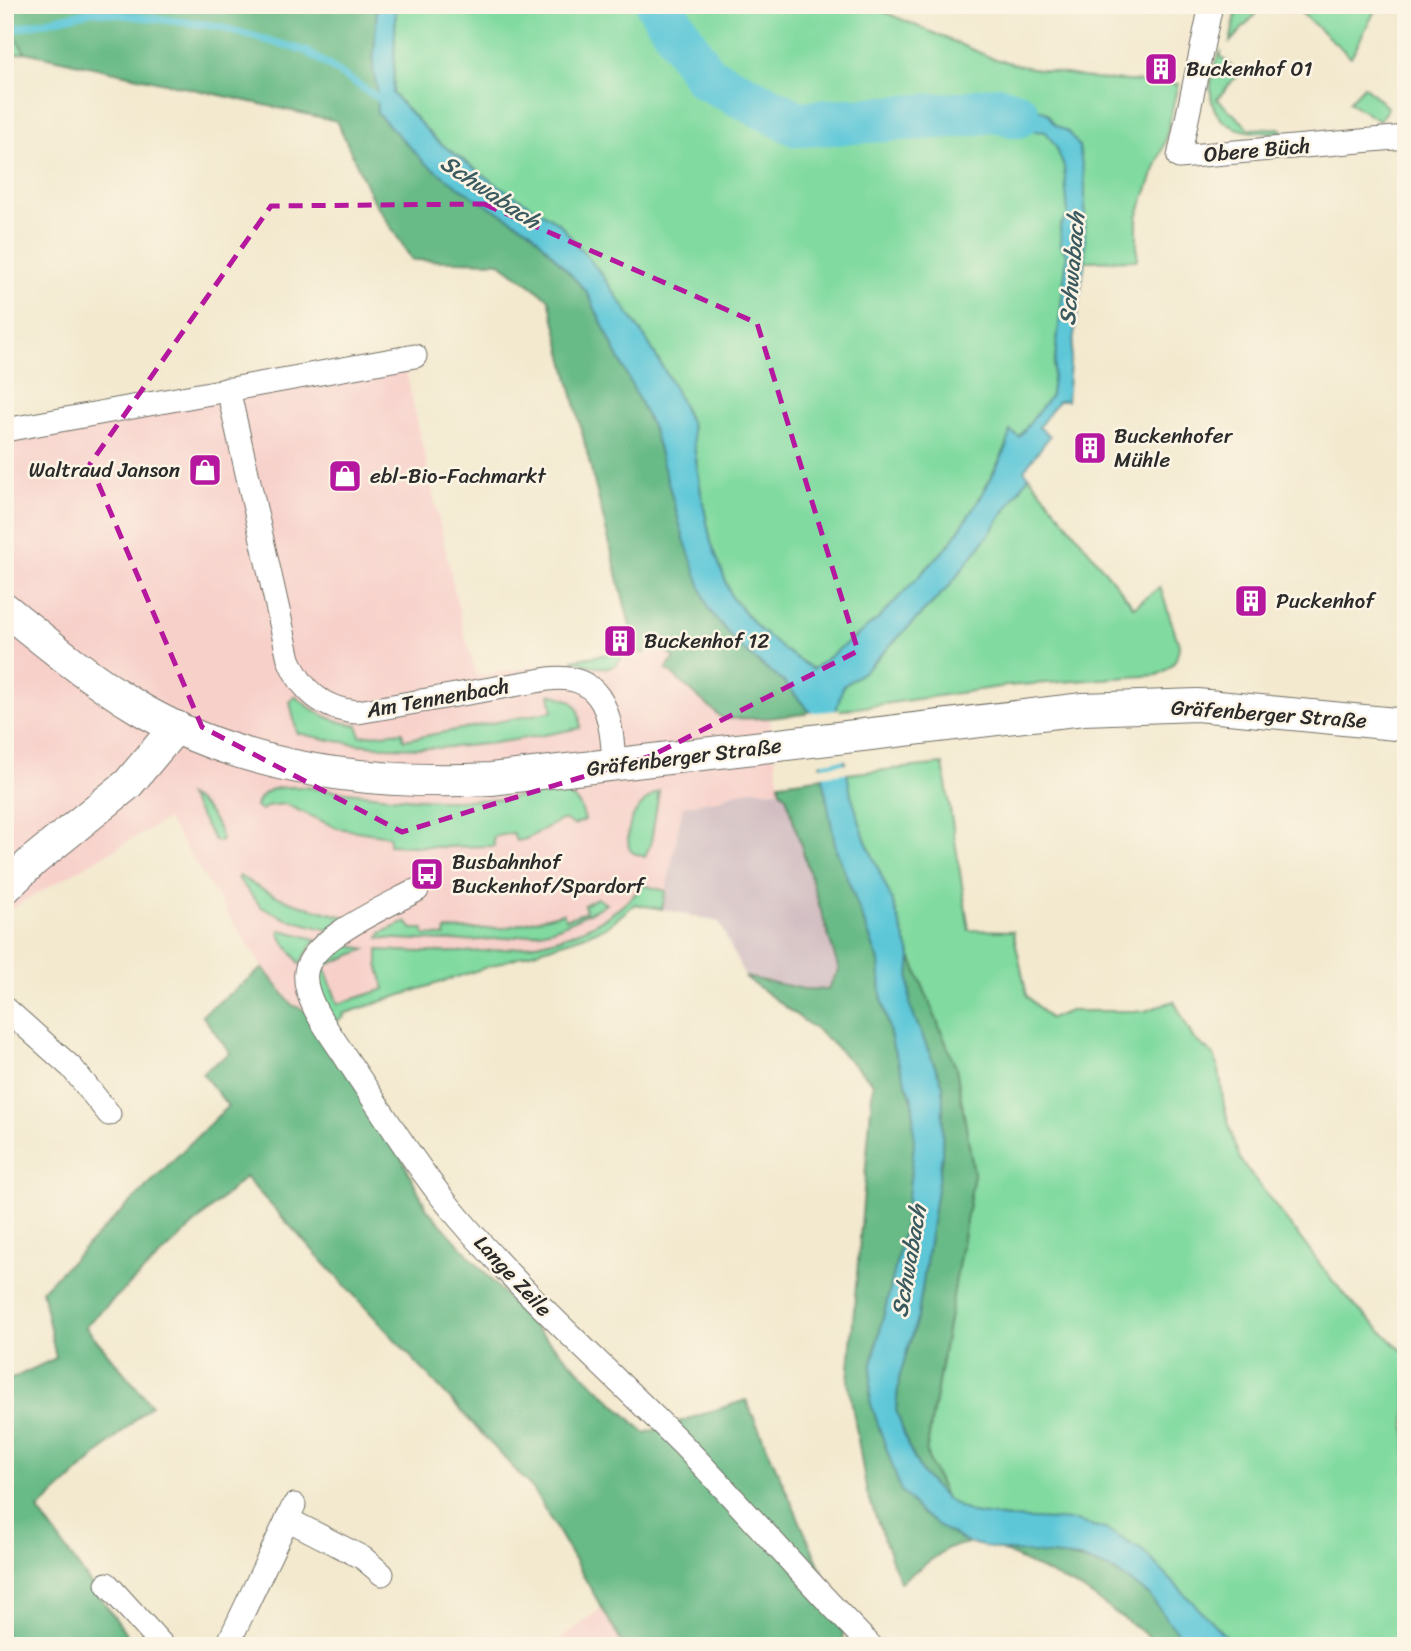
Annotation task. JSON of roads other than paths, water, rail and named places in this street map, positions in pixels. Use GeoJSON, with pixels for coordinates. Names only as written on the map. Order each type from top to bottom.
{"type":"FeatureCollection","features":[{"type":"Feature","properties":{"kind":"main road","name":"Gräfenberger Straße"},"geometry":{"type":"LineString","coordinates":[[5,609],[55,651],[111,691],[176,727],[215,743],[282,764],[355,776],[459,781],[614,766],[1083,709],[1197,705],[1406,725]]}},
{"type":"Feature","properties":{"kind":"main road"},"geometry":{"type":"LineString","coordinates":[[5,888],[34,860],[128,784],[176,727]]}},
{"type":"Feature","properties":{"kind":"street","name":"Obere Büch"},"geometry":{"type":"LineString","coordinates":[[1211,5],[1179,157],[1406,137]]}},
{"type":"Feature","properties":{"kind":"street"},"geometry":{"type":"LineString","coordinates":[[5,430],[415,356]]}},
{"type":"Feature","properties":{"kind":"street","name":"Am Tennenbach"},"geometry":{"type":"LineString","coordinates":[[228,389],[289,659],[298,678],[310,693],[331,707],[358,712],[548,679],[575,680],[592,688],[606,710],[612,731],[614,766]]}},
{"type":"Feature","properties":{"kind":"street","name":"Lange Zeile"},"geometry":{"type":"LineString","coordinates":[[417,890],[332,937],[313,955],[307,966],[305,983],[316,1011],[443,1199],[529,1295],[684,1446],[811,1585],[871,1646]]}},
{"type":"Feature","properties":{"kind":"street"},"geometry":{"type":"LineString","coordinates":[[5,1008],[72,1068],[109,1114]]}},
{"type":"Feature","properties":{"kind":"street"},"geometry":{"type":"LineString","coordinates":[[227,1646],[290,1512],[382,1574]]}},
{"type":"Feature","properties":{"kind":"street"},"geometry":{"type":"LineString","coordinates":[[107,1584],[163,1646]]}},
{"type":"Feature","properties":{"kind":"water"},"geometry":{"type":"Polygon","coordinates":[[[377,5],[396,5],[393,94],[436,140],[490,180],[560,224],[600,272],[646,339],[673,385],[691,424],[711,542],[732,598],[759,629],[813,669],[878,619],[949,545],[981,497],[1007,447],[1010,431],[1019,437],[1051,395],[1067,255],[1061,245],[1060,226],[1068,214],[1064,167],[1046,132],[1035,131],[1025,124],[979,121],[957,115],[987,102],[1005,98],[1022,101],[1047,113],[1054,124],[1068,132],[1079,146],[1085,183],[1085,261],[1067,401],[1058,401],[1039,427],[1050,436],[1024,470],[1029,476],[993,529],[950,585],[867,669],[843,686],[836,711],[851,795],[865,839],[892,900],[911,957],[910,1007],[943,1085],[942,1155],[918,1315],[899,1378],[896,1410],[908,1446],[923,1475],[946,1499],[971,1513],[1075,1521],[1105,1529],[1143,1551],[1235,1646],[1190,1646],[1149,1595],[1116,1572],[1080,1558],[1001,1550],[969,1543],[921,1513],[901,1491],[870,1401],[872,1364],[904,1231],[914,1145],[913,1102],[893,1047],[881,994],[879,961],[836,849],[811,713],[785,683],[740,647],[709,610],[684,539],[653,429],[587,292],[530,230],[475,198],[425,163],[377,113],[377,88],[373,70],[377,5]]]}},
{"type":"Feature","properties":{"kind":"waterway","name":"Schwabach"},"geometry":{"type":"LineString","coordinates":[[659,5],[706,77],[798,124],[957,115],[998,109],[1017,115]]}},
{"type":"Feature","properties":{"kind":"waterway"},"geometry":{"type":"LineString","coordinates":[[5,31],[93,11],[216,26],[306,51],[380,99]]}},
{"type":"Feature","properties":{"kind":"place","name":"Buckenhof 01"},"geometry":{"type":"Point","coordinates":[1161,69]}},
{"type":"Feature","properties":{"kind":"place","name":"Buckenhofer Mühle"},"geometry":{"type":"Point","coordinates":[1090,448]}},
{"type":"Feature","properties":{"kind":"place","name":"Waltraud Janson"},"geometry":{"type":"Point","coordinates":[205,470]}},
{"type":"Feature","properties":{"kind":"place","name":"ebl-Bio-Fachmarkt"},"geometry":{"type":"Point","coordinates":[345,476]}},
{"type":"Feature","properties":{"kind":"place","name":"Puckenhof"},"geometry":{"type":"Point","coordinates":[1251,601]}},
{"type":"Feature","properties":{"kind":"place","name":"Buckenhof 12"},"geometry":{"type":"Point","coordinates":[620,641]}},
{"type":"Feature","properties":{"kind":"place","name":"Busbahnhof Buckenhof/Spardorf"},"geometry":{"type":"Point","coordinates":[427,874]}}]}
